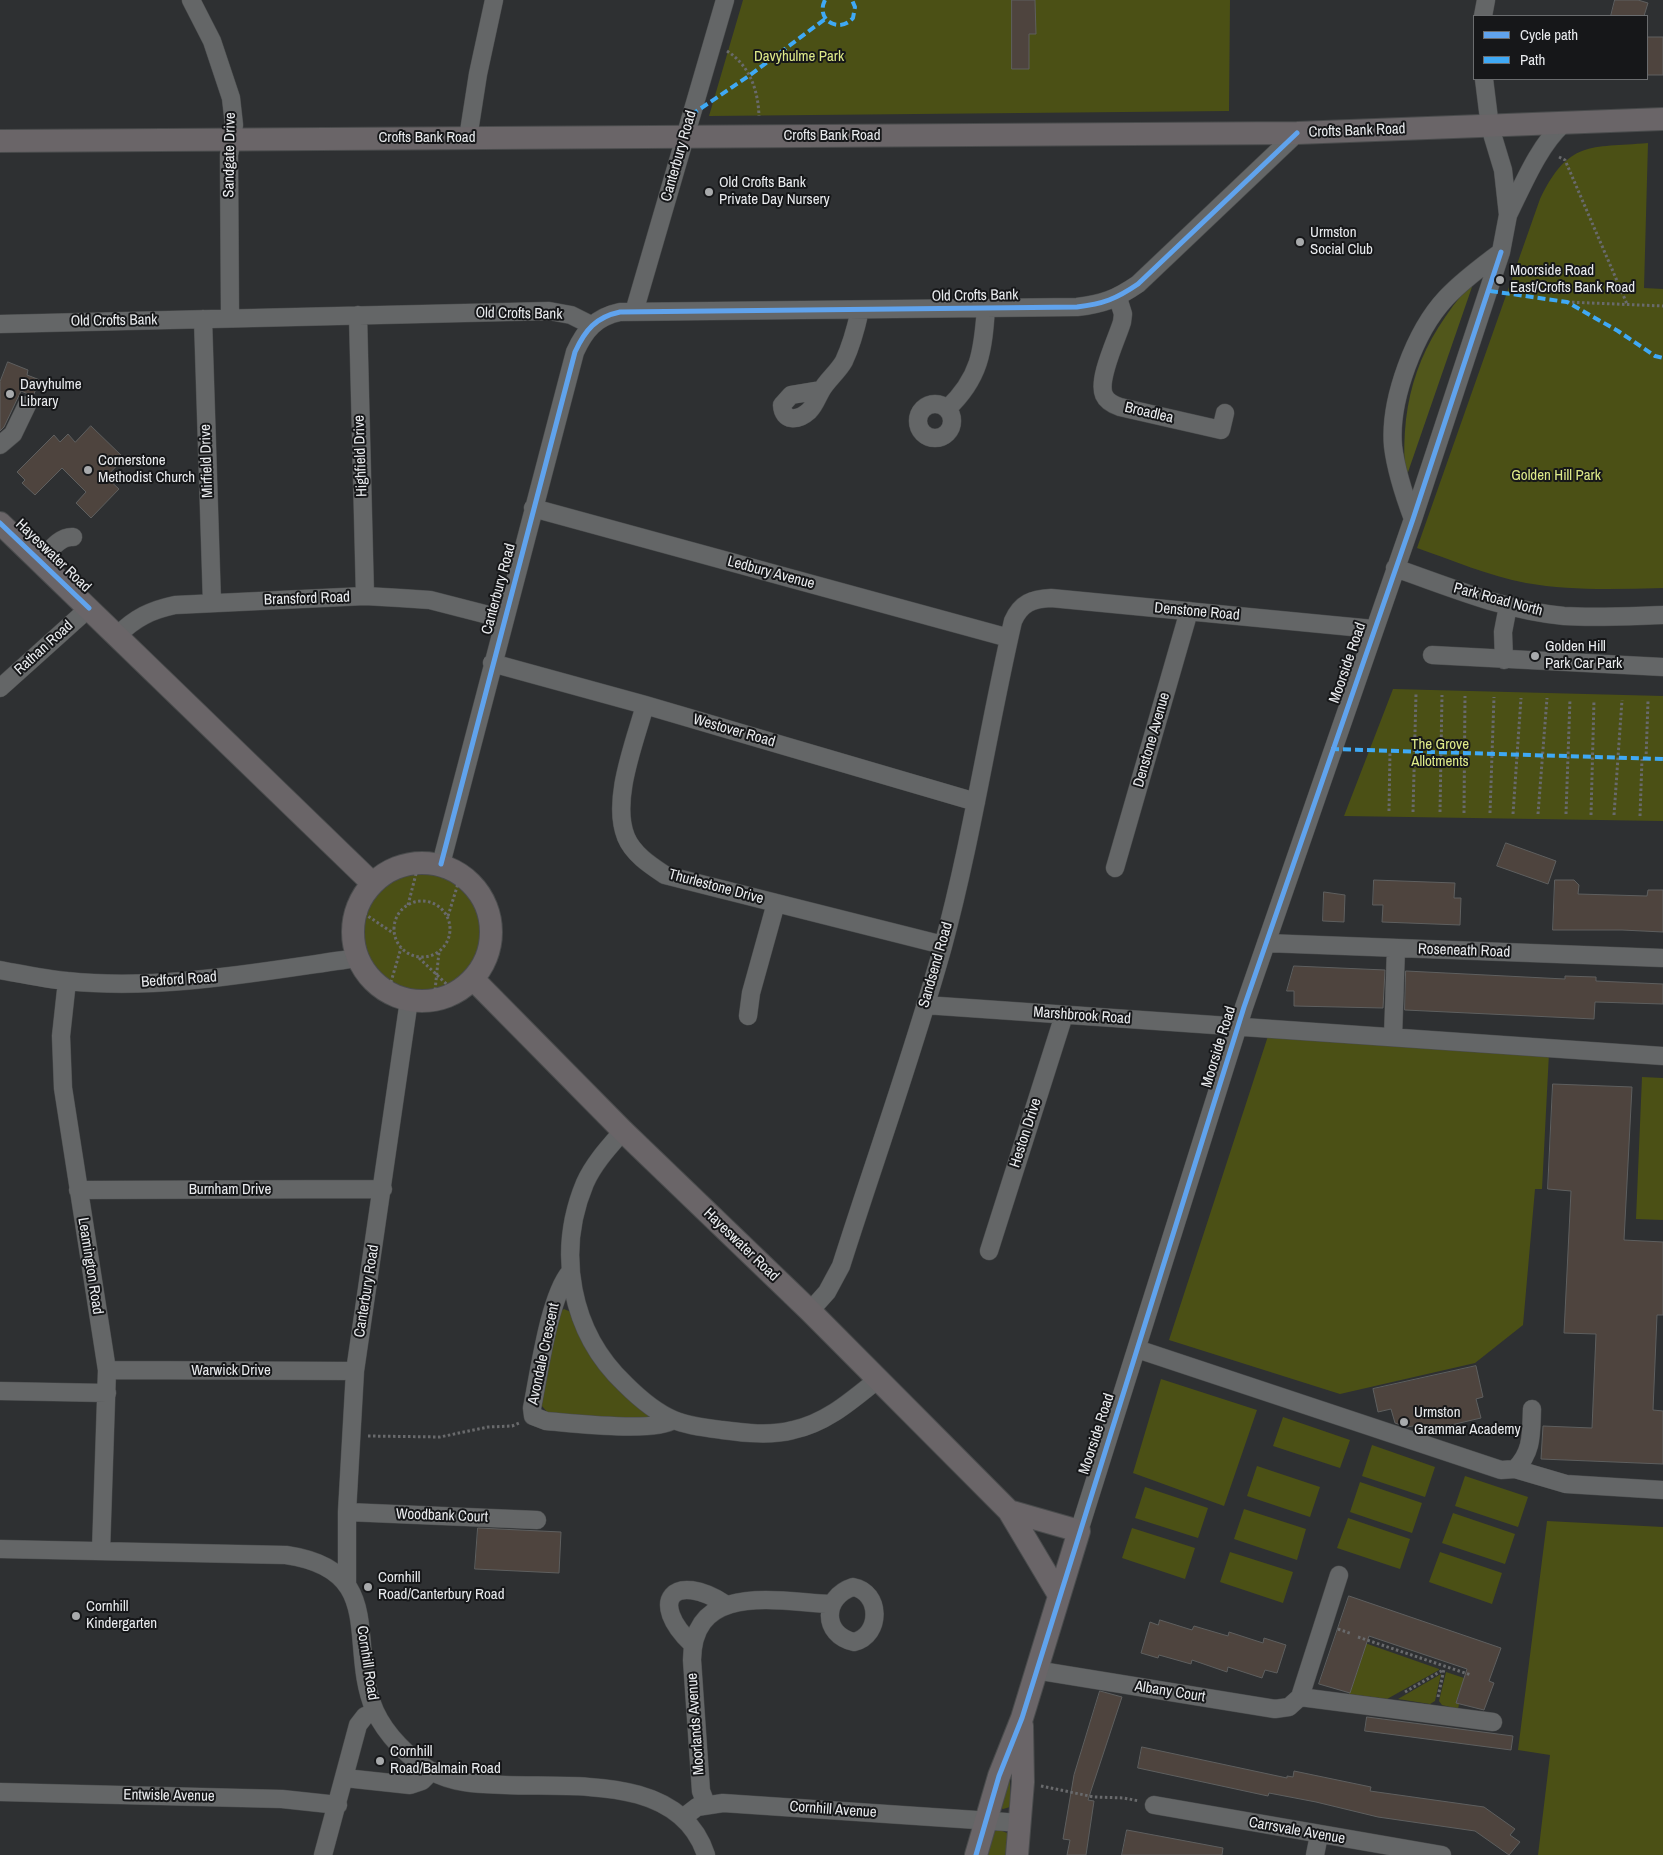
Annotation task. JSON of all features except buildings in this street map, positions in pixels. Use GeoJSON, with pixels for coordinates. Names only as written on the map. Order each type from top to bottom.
{"type":"FeatureCollection","features":[{"type":"Feature","properties":{"kind":"main road","name":"Crofts Bank Road"},"geometry":{"type":"LineString","coordinates":[[0,141],[1297,133],[1663,119]]}},
{"type":"Feature","properties":{"kind":"main road","name":"Hayeswater Road"},"geometry":{"type":"LineString","coordinates":[[0,523],[118,635],[372,883]]}},
{"type":"Feature","properties":{"kind":"main road"},"geometry":{"type":"LineString","coordinates":[[430,863],[461,874],[476,887],[486,904],[491,924],[491,944],[486,957],[465,986],[434,1000],[409,1000],[388,992],[370,978],[358,958],[353,934],[356,908],[372,883],[386,872],[402,865],[430,863]]}},
{"type":"Feature","properties":{"kind":"main road","name":"Hayeswater Road"},"geometry":{"type":"LineString","coordinates":[[465,986],[623,1131],[810,1311],[876,1380],[1009,1511],[1059,1595]]}},
{"type":"Feature","properties":{"kind":"main road","name":"Hayeswater Road"},"geometry":{"type":"LineString","coordinates":[[1009,1511],[1079,1532]]}},
{"type":"Feature","properties":{"kind":"main road","name":"Moorside Road"},"geometry":{"type":"LineString","coordinates":[[976,1855],[999,1776],[1022,1718],[1035,1670],[1079,1532]]}},
{"type":"Feature","properties":{"kind":"main road","name":"Moorside Road"},"geometry":{"type":"LineString","coordinates":[[1017,1855],[1023,1782],[1022,1718]]}},
{"type":"Feature","properties":{"kind":"street","name":"Sandgate Drive"},"geometry":{"type":"LineString","coordinates":[[190,0],[202,19],[223,69],[231,98],[234,125],[229,155],[230,318]]}},
{"type":"Feature","properties":{"kind":"street","name":"Canterbury Road"},"geometry":{"type":"LineString","coordinates":[[634,312],[725,0]]}},
{"type":"Feature","properties":{"kind":"street"},"geometry":{"type":"LineString","coordinates":[[1483,15],[1486,0]]}},
{"type":"Feature","properties":{"kind":"street"},"geometry":{"type":"LineString","coordinates":[[468,138],[492,1]]}},
{"type":"Feature","properties":{"kind":"street","name":"Moorside Road"},"geometry":{"type":"LineString","coordinates":[[1079,1532],[1238,1026],[1413,519],[1501,252],[1508,215],[1503,170],[1490,127],[1484,80]]}},
{"type":"Feature","properties":{"kind":"street","name":"Moorside Road"},"geometry":{"type":"LineString","coordinates":[[1508,215],[1543,152],[1556,131],[1563,124]]}},
{"type":"Feature","properties":{"kind":"street","name":"Old Crofts Bank"},"geometry":{"type":"LineString","coordinates":[[0,324],[549,311],[571,315],[591,325],[609,314],[634,312],[1077,307],[1118,298],[1138,284],[1297,133]]}},
{"type":"Feature","properties":{"kind":"street"},"geometry":{"type":"LineString","coordinates":[[1413,519],[1398,471],[1393,444],[1394,420],[1407,368],[1417,343],[1444,300],[1462,282],[1501,252]]}},
{"type":"Feature","properties":{"kind":"street","name":"Broadlea"},"geometry":{"type":"LineString","coordinates":[[1118,298],[1123,314],[1122,322],[1103,384],[1104,396],[1111,403],[1120,407],[1221,430],[1225,413]]}},
{"type":"Feature","properties":{"kind":"street"},"geometry":{"type":"LineString","coordinates":[[947,409],[961,396],[973,378],[981,358],[986,308]]}},
{"type":"Feature","properties":{"kind":"street"},"geometry":{"type":"LineString","coordinates":[[821,390],[843,362],[854,339],[860,310]]}},
{"type":"Feature","properties":{"kind":"street","name":"Highfield Drive"},"geometry":{"type":"LineString","coordinates":[[358,315],[365,596]]}},
{"type":"Feature","properties":{"kind":"street","name":"Mirfield Drive"},"geometry":{"type":"LineString","coordinates":[[203,319],[212,603]]}},
{"type":"Feature","properties":{"kind":"street","name":"Canterbury Road"},"geometry":{"type":"LineString","coordinates":[[430,863],[492,663],[574,352],[591,325]]}},
{"type":"Feature","properties":{"kind":"street"},"geometry":{"type":"LineString","coordinates":[[0,445],[13,434],[26,405]]}},
{"type":"Feature","properties":{"kind":"street","name":"Ledbury Avenue"},"geometry":{"type":"LineString","coordinates":[[533,508],[1008,638]]}},
{"type":"Feature","properties":{"kind":"street"},"geometry":{"type":"LineString","coordinates":[[40,561],[57,543],[67,537],[73,537]]}},
{"type":"Feature","properties":{"kind":"street","name":"Park Road North"},"geometry":{"type":"LineString","coordinates":[[1395,568],[1508,606],[1563,616],[1663,615]]}},
{"type":"Feature","properties":{"kind":"street","name":"Bransford Road"},"geometry":{"type":"LineString","coordinates":[[118,635],[140,616],[153,610],[174,605],[365,596],[430,600],[504,618]]}},
{"type":"Feature","properties":{"kind":"street","name":"Denstone Road"},"geometry":{"type":"LineString","coordinates":[[1022,605],[1029,601],[1051,598],[1374,629]]}},
{"type":"Feature","properties":{"kind":"street","name":"Sandsend Road"},"geometry":{"type":"LineString","coordinates":[[810,1311],[828,1292],[841,1266],[943,945],[976,802],[1008,638],[1012,621],[1022,605]]}},
{"type":"Feature","properties":{"kind":"street"},"geometry":{"type":"LineString","coordinates":[[1504,660],[1503,632],[1508,606]]}},
{"type":"Feature","properties":{"kind":"street","name":"Rathan Road"},"geometry":{"type":"LineString","coordinates":[[0,688],[88,608]]}},
{"type":"Feature","properties":{"kind":"street","name":"Denstone Avenue"},"geometry":{"type":"LineString","coordinates":[[1115,868],[1189,611]]}},
{"type":"Feature","properties":{"kind":"street"},"geometry":{"type":"LineString","coordinates":[[1432,655],[1663,667]]}},
{"type":"Feature","properties":{"kind":"street","name":"Westover Road"},"geometry":{"type":"LineString","coordinates":[[492,663],[645,705],[976,802]]}},
{"type":"Feature","properties":{"kind":"street","name":"Thurlestone Drive"},"geometry":{"type":"LineString","coordinates":[[645,705],[623,786],[622,812],[626,838],[643,860],[665,875],[943,945]]}},
{"type":"Feature","properties":{"kind":"street","name":"Thurlestone Drive"},"geometry":{"type":"LineString","coordinates":[[748,1016],[751,993],[776,903]]}},
{"type":"Feature","properties":{"kind":"street","name":"Roseneath Road"},"geometry":{"type":"LineString","coordinates":[[1266,943],[1663,958]]}},
{"type":"Feature","properties":{"kind":"street"},"geometry":{"type":"LineString","coordinates":[[1393,1037],[1396,948]]}},
{"type":"Feature","properties":{"kind":"street","name":"Bedford Road"},"geometry":{"type":"LineString","coordinates":[[0,970],[67,981],[103,983],[176,982],[358,958]]}},
{"type":"Feature","properties":{"kind":"street","name":"Leamington Road"},"geometry":{"type":"LineString","coordinates":[[67,981],[63,1009],[61,1063],[78,1190],[107,1370],[101,1552]]}},
{"type":"Feature","properties":{"kind":"street","name":"Canterbury Road"},"geometry":{"type":"LineString","coordinates":[[347,1584],[347,1512],[355,1371],[409,1000]]}},
{"type":"Feature","properties":{"kind":"street","name":"Marshbrook Road"},"geometry":{"type":"LineString","coordinates":[[925,1004],[1064,1016],[1238,1026],[1663,1056]]}},
{"type":"Feature","properties":{"kind":"street","name":"Heston Drive"},"geometry":{"type":"LineString","coordinates":[[989,1251],[1064,1016]]}},
{"type":"Feature","properties":{"kind":"street","name":"Avondale Crescent"},"geometry":{"type":"LineString","coordinates":[[623,1131],[604,1153],[585,1182],[571,1236],[570,1272],[576,1308],[596,1351],[614,1374],[637,1396],[673,1420],[745,1433],[793,1430],[828,1417],[844,1407],[876,1380]]}},
{"type":"Feature","properties":{"kind":"street","name":"Burnham Drive"},"geometry":{"type":"LineString","coordinates":[[78,1190],[383,1189]]}},
{"type":"Feature","properties":{"kind":"street","name":"Avondale Crescent"},"geometry":{"type":"LineString","coordinates":[[570,1272],[562,1282],[553,1308],[532,1408],[534,1416],[546,1421],[646,1427],[667,1425],[673,1420]]}},
{"type":"Feature","properties":{"kind":"street"},"geometry":{"type":"LineString","coordinates":[[1137,1349],[1501,1470],[1515,1468],[1566,1484],[1663,1490]]}},
{"type":"Feature","properties":{"kind":"street","name":"Warwick Drive"},"geometry":{"type":"LineString","coordinates":[[107,1370],[355,1371]]}},
{"type":"Feature","properties":{"kind":"street"},"geometry":{"type":"LineString","coordinates":[[0,1391],[107,1393]]}},
{"type":"Feature","properties":{"kind":"street"},"geometry":{"type":"LineString","coordinates":[[1515,1468],[1528,1451],[1532,1409]]}},
{"type":"Feature","properties":{"kind":"street","name":"Woodbank Court"},"geometry":{"type":"LineString","coordinates":[[347,1512],[537,1520]]}},
{"type":"Feature","properties":{"kind":"street"},"geometry":{"type":"LineString","coordinates":[[0,1549],[286,1555],[304,1558],[320,1564],[335,1572],[347,1584]]}},
{"type":"Feature","properties":{"kind":"street"},"geometry":{"type":"LineString","coordinates":[[1339,1575],[1300,1697],[1493,1722]]}},
{"type":"Feature","properties":{"kind":"street","name":"Cornhill Road"},"geometry":{"type":"LineString","coordinates":[[347,1584],[360,1620],[368,1689],[375,1712],[388,1733],[408,1754],[432,1771],[450,1779],[472,1784],[618,1790],[656,1799],[684,1817],[703,1844],[706,1855]]}},
{"type":"Feature","properties":{"kind":"street"},"geometry":{"type":"LineString","coordinates":[[726,1604],[696,1589],[683,1588],[675,1594],[670,1602],[668,1613],[673,1624],[692,1644],[703,1623],[726,1604],[743,1600],[831,1604]]}},
{"type":"Feature","properties":{"kind":"street","name":"Moorlands Avenue"},"geometry":{"type":"LineString","coordinates":[[692,1644],[701,1791],[714,1803]]}},
{"type":"Feature","properties":{"kind":"street","name":"Albany Court"},"geometry":{"type":"LineString","coordinates":[[1035,1670],[1275,1709],[1289,1707],[1300,1697]]}},
{"type":"Feature","properties":{"kind":"street"},"geometry":{"type":"LineString","coordinates":[[323,1855],[334,1804],[345,1778],[358,1726],[365,1716],[375,1712]]}},
{"type":"Feature","properties":{"kind":"street"},"geometry":{"type":"LineString","coordinates":[[345,1778],[410,1785],[422,1781],[432,1771]]}},
{"type":"Feature","properties":{"kind":"street","name":"Entwisle Avenue"},"geometry":{"type":"LineString","coordinates":[[0,1792],[282,1799],[334,1804]]}},
{"type":"Feature","properties":{"kind":"street"},"geometry":{"type":"LineString","coordinates":[[684,1817],[697,1807],[714,1803]]}},
{"type":"Feature","properties":{"kind":"street","name":"Cornhill Avenue"},"geometry":{"type":"LineString","coordinates":[[714,1803],[1021,1823]]}},
{"type":"Feature","properties":{"kind":"street","name":"Carrsvale Avenue"},"geometry":{"type":"LineString","coordinates":[[1154,1805],[1442,1855]]}},
{"type":"Feature","properties":{"kind":"street"},"geometry":{"type":"LineString","coordinates":[[1315,1855],[1319,1835]]}},
{"type":"Feature","properties":{"kind":"path"},"geometry":{"type":"LineString","coordinates":[[712,44],[730,52],[750,75],[756,88],[759,104],[758,137]]}},
{"type":"Feature","properties":{"kind":"path"},"geometry":{"type":"LineString","coordinates":[[1543,152],[1565,160],[1627,304]]}},
{"type":"Feature","properties":{"kind":"path"},"geometry":{"type":"LineString","coordinates":[[1567,302],[1663,306]]}},
{"type":"Feature","properties":{"kind":"path"},"geometry":{"type":"LineString","coordinates":[[1413,812],[1416,694]]}},
{"type":"Feature","properties":{"kind":"path"},"geometry":{"type":"LineString","coordinates":[[1440,812],[1442,696]]}},
{"type":"Feature","properties":{"kind":"path"},"geometry":{"type":"LineString","coordinates":[[1464,813],[1465,696]]}},
{"type":"Feature","properties":{"kind":"path"},"geometry":{"type":"LineString","coordinates":[[1490,813],[1494,697]]}},
{"type":"Feature","properties":{"kind":"path"},"geometry":{"type":"LineString","coordinates":[[1513,814],[1521,698]]}},
{"type":"Feature","properties":{"kind":"path"},"geometry":{"type":"LineString","coordinates":[[1538,814],[1547,698]]}},
{"type":"Feature","properties":{"kind":"path"},"geometry":{"type":"LineString","coordinates":[[1566,814],[1570,699]]}},
{"type":"Feature","properties":{"kind":"path"},"geometry":{"type":"LineString","coordinates":[[1591,815],[1594,700]]}},
{"type":"Feature","properties":{"kind":"path"},"geometry":{"type":"LineString","coordinates":[[1614,815],[1622,700]]}},
{"type":"Feature","properties":{"kind":"path"},"geometry":{"type":"LineString","coordinates":[[1640,816],[1648,701]]}},
{"type":"Feature","properties":{"kind":"path"},"geometry":{"type":"LineString","coordinates":[[1389,811],[1390,751]]}},
{"type":"Feature","properties":{"kind":"path"},"geometry":{"type":"LineString","coordinates":[[394,934],[396,917],[408,904],[430,863]]}},
{"type":"Feature","properties":{"kind":"path"},"geometry":{"type":"LineString","coordinates":[[434,1000],[440,952],[450,936],[448,917],[461,874]]}},
{"type":"Feature","properties":{"kind":"path"},"geometry":{"type":"LineString","coordinates":[[408,904],[426,901],[435,904],[448,917]]}},
{"type":"Feature","properties":{"kind":"path"},"geometry":{"type":"LineString","coordinates":[[356,908],[394,934],[401,948],[406,953],[418,958],[436,974],[465,986]]}},
{"type":"Feature","properties":{"kind":"path"},"geometry":{"type":"LineString","coordinates":[[388,992],[401,948]]}},
{"type":"Feature","properties":{"kind":"path"},"geometry":{"type":"LineString","coordinates":[[418,958],[426,958],[440,952]]}},
{"type":"Feature","properties":{"kind":"path"},"geometry":{"type":"LineString","coordinates":[[351,1435],[440,1437],[488,1427],[512,1426],[534,1416]]}},
{"type":"Feature","properties":{"kind":"path"},"geometry":{"type":"LineString","coordinates":[[1358,1636],[1444,1668],[1472,1675]]}},
{"type":"Feature","properties":{"kind":"path"},"geometry":{"type":"LineString","coordinates":[[1377,1707],[1444,1668]]}},
{"type":"Feature","properties":{"kind":"path"},"geometry":{"type":"LineString","coordinates":[[1435,1715],[1444,1668]]}},
{"type":"Feature","properties":{"kind":"path"},"geometry":{"type":"LineString","coordinates":[[1023,1782],[1094,1797],[1124,1798],[1154,1805]]}},
{"type":"Feature","properties":{"kind":"green space","name":"Davyhulme Park"},"geometry":{"type":"Polygon","coordinates":[[[743,0],[1230,0],[1229,111],[709,116],[743,0]]]}},
{"type":"Feature","properties":{"kind":"green space","name":"Golden Hill Park"},"geometry":{"type":"Polygon","coordinates":[[[1648,143],[1644,288],[1663,289],[1663,588],[1611,589],[1543,586],[1484,572],[1417,548],[1540,199],[1561,166],[1571,157],[1596,147],[1648,143]]]}},
{"type":"Feature","properties":{"kind":"green space"},"geometry":{"type":"Polygon","coordinates":[[[1471,284],[1473,284],[1407,475],[1405,473],[1404,445],[1406,419],[1417,371],[1438,327],[1471,284]]]}},
{"type":"Feature","properties":{"kind":"green space","name":"The Grove Allotments"},"geometry":{"type":"Polygon","coordinates":[[[1393,689],[1663,696],[1663,821],[1344,816],[1393,689]]]}},
{"type":"Feature","properties":{"kind":"green space"},"geometry":{"type":"Polygon","coordinates":[[[423,873],[446,878],[465,890],[477,909],[482,932],[477,955],[465,974],[446,986],[423,991],[400,986],[381,974],[369,955],[364,932],[369,909],[381,890],[400,878],[423,873]]]}},
{"type":"Feature","properties":{"kind":"green space"},"geometry":{"type":"Polygon","coordinates":[[[1268,1036],[1549,1053],[1542,1189],[1535,1189],[1523,1325],[1475,1363],[1340,1394],[1169,1340],[1268,1036]]]}},
{"type":"Feature","properties":{"kind":"green space"},"geometry":{"type":"Polygon","coordinates":[[[1642,1077],[1663,1078],[1663,1220],[1636,1219],[1642,1077]]]}},
{"type":"Feature","properties":{"kind":"green space"},"geometry":{"type":"Polygon","coordinates":[[[564,1309],[571,1312],[586,1347],[606,1377],[627,1398],[649,1414],[648,1417],[643,1420],[548,1413],[541,1405],[540,1399],[560,1312],[564,1309]]]}},
{"type":"Feature","properties":{"kind":"green space"},"geometry":{"type":"Polygon","coordinates":[[[1161,1379],[1257,1410],[1224,1506],[1133,1473],[1161,1379]]]}},
{"type":"Feature","properties":{"kind":"green space"},"geometry":{"type":"Polygon","coordinates":[[[1283,1417],[1350,1440],[1340,1468],[1273,1446],[1283,1417]]]}},
{"type":"Feature","properties":{"kind":"green space"},"geometry":{"type":"Polygon","coordinates":[[[1372,1445],[1435,1467],[1425,1497],[1362,1476],[1372,1445]]]}},
{"type":"Feature","properties":{"kind":"green space"},"geometry":{"type":"Polygon","coordinates":[[[1257,1466],[1320,1487],[1310,1517],[1247,1496],[1257,1466]]]}},
{"type":"Feature","properties":{"kind":"green space"},"geometry":{"type":"Polygon","coordinates":[[[1465,1476],[1528,1497],[1518,1527],[1455,1506],[1465,1476]]]}},
{"type":"Feature","properties":{"kind":"green space"},"geometry":{"type":"Polygon","coordinates":[[[1360,1482],[1422,1503],[1412,1533],[1350,1512],[1360,1482]]]}},
{"type":"Feature","properties":{"kind":"green space"},"geometry":{"type":"Polygon","coordinates":[[[1145,1487],[1208,1508],[1198,1538],[1135,1518],[1145,1487]]]}},
{"type":"Feature","properties":{"kind":"green space"},"geometry":{"type":"Polygon","coordinates":[[[1244,1509],[1306,1529],[1297,1560],[1234,1539],[1244,1509]]]}},
{"type":"Feature","properties":{"kind":"green space"},"geometry":{"type":"Polygon","coordinates":[[[1453,1513],[1515,1534],[1505,1564],[1442,1543],[1453,1513]]]}},
{"type":"Feature","properties":{"kind":"green space"},"geometry":{"type":"Polygon","coordinates":[[[1348,1518],[1410,1539],[1400,1569],[1337,1548],[1348,1518]]]}},
{"type":"Feature","properties":{"kind":"green space"},"geometry":{"type":"Polygon","coordinates":[[[1547,1521],[1663,1527],[1663,1855],[1538,1855],[1550,1755],[1518,1750],[1547,1521]]]}},
{"type":"Feature","properties":{"kind":"green space"},"geometry":{"type":"Polygon","coordinates":[[[1132,1528],[1195,1548],[1185,1579],[1122,1558],[1132,1528]]]}},
{"type":"Feature","properties":{"kind":"green space"},"geometry":{"type":"Polygon","coordinates":[[[1230,1552],[1293,1572],[1283,1603],[1220,1582],[1230,1552]]]}},
{"type":"Feature","properties":{"kind":"green space"},"geometry":{"type":"Polygon","coordinates":[[[1440,1552],[1502,1573],[1492,1604],[1429,1582],[1440,1552]]]}},
{"type":"Feature","properties":{"kind":"green space"},"geometry":{"type":"Polygon","coordinates":[[[1362,1642],[1439,1670],[1387,1699],[1349,1694],[1363,1652],[1362,1642]]]}},
{"type":"Feature","properties":{"kind":"green space"},"geometry":{"type":"Polygon","coordinates":[[[1446,1672],[1470,1680],[1461,1687],[1456,1702],[1459,1704],[1458,1709],[1442,1705],[1439,1701],[1446,1672]]]}},
{"type":"Feature","properties":{"kind":"green space"},"geometry":{"type":"Polygon","coordinates":[[[1441,1674],[1435,1701],[1430,1704],[1398,1699],[1441,1674]]]}},
{"type":"Feature","properties":{"kind":"green space"},"geometry":{"type":"Polygon","coordinates":[[[1010,1772],[1010,1807],[1003,1809],[1000,1808],[1010,1772]]]}},
{"type":"Feature","properties":{"kind":"green space"},"geometry":{"type":"Polygon","coordinates":[[[1000,1830],[1007,1833],[1007,1855],[986,1855],[992,1832],[1000,1830]]]}},
{"type":"Feature","properties":{"kind":"marked path"},"geometry":{"type":"LineString","coordinates":[[825,0],[823,13],[826,19],[835,25],[847,23],[853,18],[855,7],[852,0]]}},
{"type":"Feature","properties":{"kind":"marked path"},"geometry":{"type":"LineString","coordinates":[[691,115],[750,75],[825,19]]}},
{"type":"Feature","properties":{"kind":"marked path"},"geometry":{"type":"LineString","coordinates":[[1490,291],[1567,302],[1618,331],[1655,356],[1663,358]]}},
{"type":"Feature","properties":{"kind":"marked path"},"geometry":{"type":"LineString","coordinates":[[1331,749],[1663,759]]}},
{"type":"Feature","properties":{"kind":"cycle path"},"geometry":{"type":"LineString","coordinates":[[441,864],[575,352],[583,337],[592,326],[604,317],[620,312],[1077,307],[1102,302],[1123,294],[1138,284],[1297,133]]}},
{"type":"Feature","properties":{"kind":"cycle path"},"geometry":{"type":"LineString","coordinates":[[976,1855],[999,1776],[1022,1718],[1244,1007],[1413,519],[1501,252]]}},
{"type":"Feature","properties":{"kind":"cycle path"},"geometry":{"type":"LineString","coordinates":[[0,523],[89,608]]}},
{"type":"Feature","properties":{"kind":"place","name":"Old Crofts Bank Private Day Nursery"},"geometry":{"type":"Point","coordinates":[709,192]}},
{"type":"Feature","properties":{"kind":"place","name":"Urmston Social Club"},"geometry":{"type":"Point","coordinates":[1300,242]}},
{"type":"Feature","properties":{"kind":"place","name":"Moorside Road East/Crofts Bank Road"},"geometry":{"type":"Point","coordinates":[1500,280]}},
{"type":"Feature","properties":{"kind":"place","name":"Davyhulme Library"},"geometry":{"type":"Point","coordinates":[10,394]}},
{"type":"Feature","properties":{"kind":"place","name":"Cornerstone Methodist Church"},"geometry":{"type":"Point","coordinates":[88,470]}},
{"type":"Feature","properties":{"kind":"place","name":"Golden Hill Park Car Park"},"geometry":{"type":"Point","coordinates":[1535,656]}},
{"type":"Feature","properties":{"kind":"place","name":"Urmston Grammar Academy"},"geometry":{"type":"Point","coordinates":[1404,1422]}},
{"type":"Feature","properties":{"kind":"place","name":"Cornhill Road/Canterbury Road"},"geometry":{"type":"Point","coordinates":[368,1587]}},
{"type":"Feature","properties":{"kind":"place","name":"Cornhill Kindergarten"},"geometry":{"type":"Point","coordinates":[76,1616]}},
{"type":"Feature","properties":{"kind":"place","name":"Cornhill Road/Balmain Road"},"geometry":{"type":"Point","coordinates":[380,1761]}}]}
